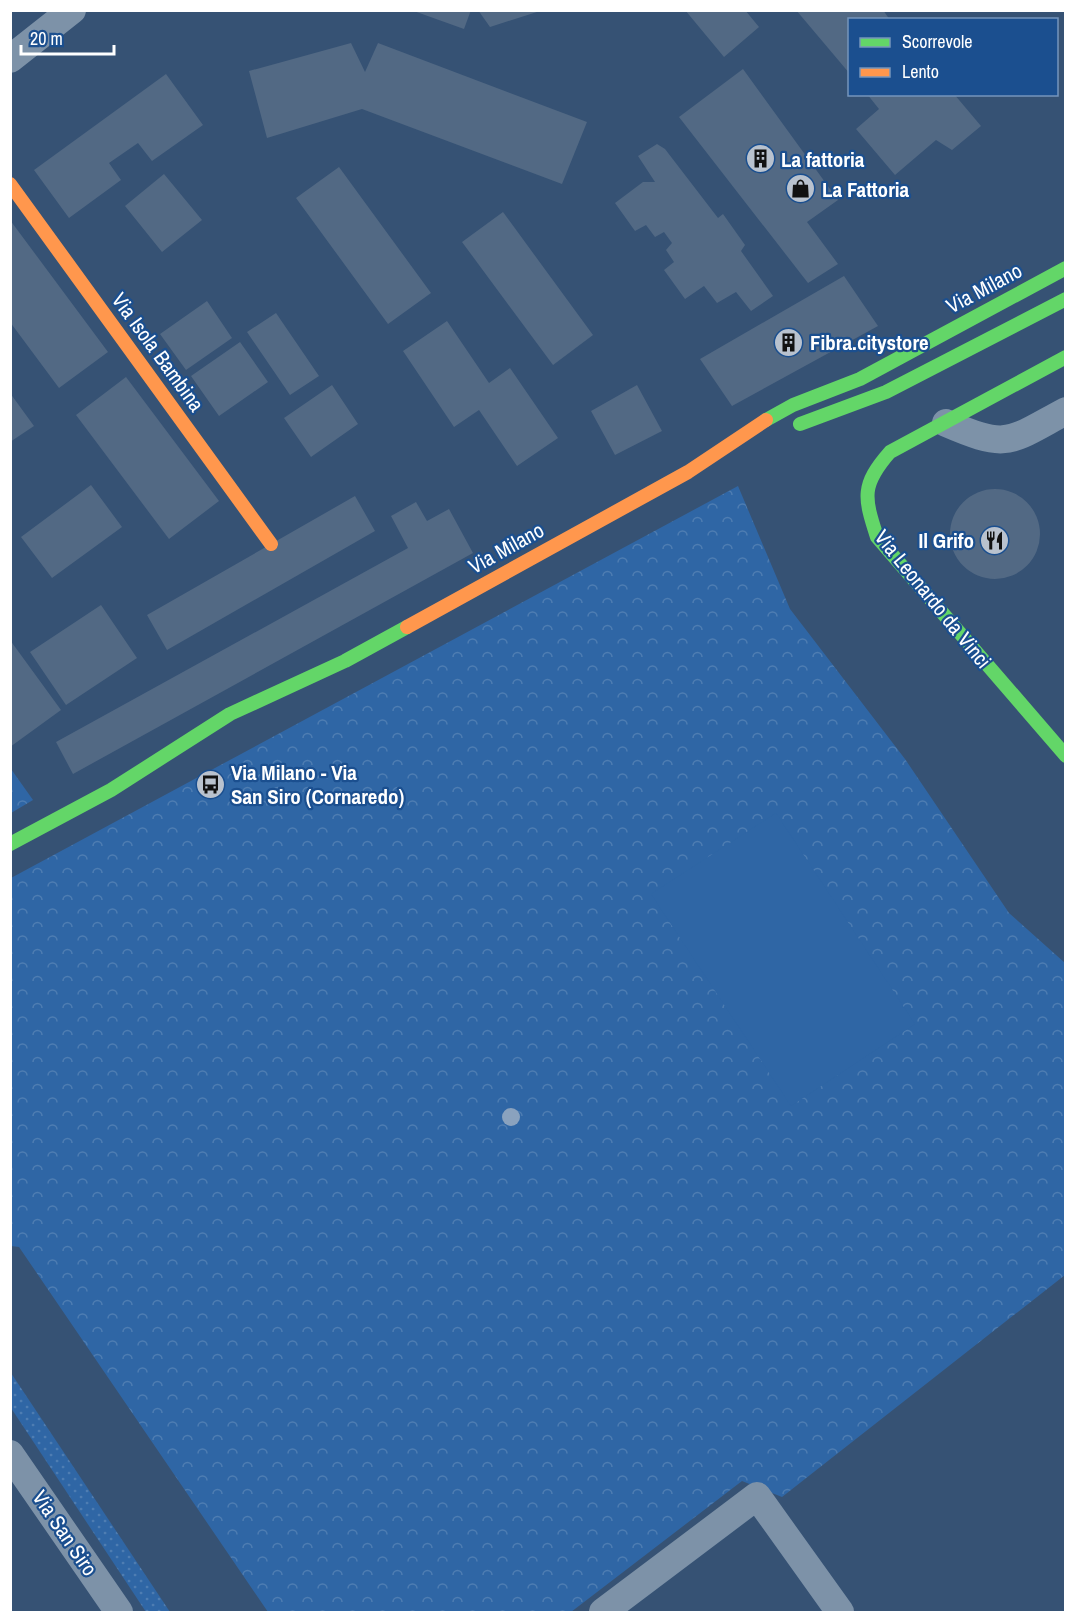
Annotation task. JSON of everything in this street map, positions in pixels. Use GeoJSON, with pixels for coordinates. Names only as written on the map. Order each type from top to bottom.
{"type":"FeatureCollection","features":[{"type":"Feature","properties":{"kind":"main road","name":"Via Isola Bambina"},"geometry":{"type":"LineString","coordinates":[[10,184],[271,544]]}},
{"type":"Feature","properties":{"kind":"main road","name":"Via Milano"},"geometry":{"type":"LineString","coordinates":[[10,844],[111,790],[230,714],[345,661],[688,472],[750,428],[793,405],[860,379],[1065,268]]}},
{"type":"Feature","properties":{"kind":"main road","name":"Via Milano"},"geometry":{"type":"LineString","coordinates":[[860,379],[795,427],[886,392],[1065,299]]}},
{"type":"Feature","properties":{"kind":"main road","name":"Via Leonardo da Vinci"},"geometry":{"type":"LineString","coordinates":[[1065,357],[890,452],[870,475],[865,501],[877,537],[1065,756]]}},
{"type":"Feature","properties":{"kind":"main road","name":"Via Milano"},"geometry":{"type":"LineString","coordinates":[[688,472],[738,455]]}},
{"type":"Feature","properties":{"kind":"main road","name":"Via Milano"},"geometry":{"type":"LineString","coordinates":[[298,698],[345,661]]}},
{"type":"Feature","properties":{"kind":"main road","name":"Via Milano"},"geometry":{"type":"LineString","coordinates":[[111,790],[177,764]]}},
{"type":"Feature","properties":{"kind":"street"},"geometry":{"type":"LineString","coordinates":[[10,59],[72,10]]}},
{"type":"Feature","properties":{"kind":"street"},"geometry":{"type":"LineString","coordinates":[[946,423],[979,437],[994,441],[1011,441],[1065,411]]}},
{"type":"Feature","properties":{"kind":"street","name":"Via San Siro"},"geometry":{"type":"LineString","coordinates":[[10,1454],[119,1612]]}},
{"type":"Feature","properties":{"kind":"street"},"geometry":{"type":"LineString","coordinates":[[603,1612],[757,1496],[840,1612]]}},
{"type":"Feature","properties":{"kind":"green space"},"geometry":{"type":"Polygon","coordinates":[[[738,486],[790,609],[905,759],[1009,913],[1065,963],[1065,1275],[782,1497],[742,1481],[571,1612],[268,1612],[19,1247],[11,1246],[11,878],[738,486]]]}},
{"type":"Feature","properties":{"kind":"green space"},"geometry":{"type":"Polygon","coordinates":[[[11,769],[33,800],[10,813],[11,769]]]}},
{"type":"Feature","properties":{"kind":"green space"},"geometry":{"type":"Polygon","coordinates":[[[776,813],[915,1024],[791,1106],[651,894],[776,813]]]}},
{"type":"Feature","properties":{"kind":"green space"},"geometry":{"type":"Polygon","coordinates":[[[10,1373],[170,1612],[146,1612],[11,1408],[10,1373]]]}},
{"type":"Feature","properties":{"kind":"building"},"geometry":{"type":"Polygon","coordinates":[[[411,10],[471,10],[464,29],[411,10]]]}},
{"type":"Feature","properties":{"kind":"building"},"geometry":{"type":"Polygon","coordinates":[[[478,10],[540,10],[540,11],[490,27],[478,10]]]}},
{"type":"Feature","properties":{"kind":"building"},"geometry":{"type":"Polygon","coordinates":[[[685,10],[745,10],[759,27],[724,57],[685,10]]]}},
{"type":"Feature","properties":{"kind":"building"},"geometry":{"type":"Polygon","coordinates":[[[796,10],[883,10],[889,18],[848,18],[848,72],[796,10]]]}},
{"type":"Feature","properties":{"kind":"building"},"geometry":{"type":"Polygon","coordinates":[[[351,43],[365,72],[378,43],[587,122],[562,184],[362,109],[267,138],[249,71],[351,43]]]}},
{"type":"Feature","properties":{"kind":"building","name":"La fattoria"},"geometry":{"type":"Polygon","coordinates":[[[743,69],[838,200],[807,222],[838,264],[808,283],[679,117],[743,69]]]}},
{"type":"Feature","properties":{"kind":"building"},"geometry":{"type":"Polygon","coordinates":[[[166,74],[203,125],[152,161],[138,143],[109,163],[121,180],[69,218],[34,170],[166,74]]]}},
{"type":"Feature","properties":{"kind":"building"},"geometry":{"type":"Polygon","coordinates":[[[869,96],[956,96],[981,126],[952,150],[936,140],[895,175],[856,129],[879,109],[869,96]]]}},
{"type":"Feature","properties":{"kind":"building"},"geometry":{"type":"Polygon","coordinates":[[[657,144],[665,149],[718,218],[723,214],[745,245],[741,251],[773,296],[751,311],[736,292],[717,303],[704,286],[685,299],[664,270],[674,262],[666,250],[672,243],[664,232],[655,237],[646,225],[635,231],[615,203],[643,182],[655,182],[638,156],[657,144]]]}},
{"type":"Feature","properties":{"kind":"building"},"geometry":{"type":"Polygon","coordinates":[[[339,167],[431,293],[388,324],[296,198],[339,167]]]}},
{"type":"Feature","properties":{"kind":"building"},"geometry":{"type":"Polygon","coordinates":[[[164,174],[202,220],[162,252],[125,206],[164,174]]]}},
{"type":"Feature","properties":{"kind":"building"},"geometry":{"type":"Polygon","coordinates":[[[503,212],[593,335],[553,365],[462,242],[503,212]]]}},
{"type":"Feature","properties":{"kind":"building"},"geometry":{"type":"Polygon","coordinates":[[[10,220],[108,352],[59,388],[10,322],[10,220]]]}},
{"type":"Feature","properties":{"kind":"building","name":"Fibra.citystore"},"geometry":{"type":"Polygon","coordinates":[[[844,276],[878,326],[732,406],[700,359],[844,276]]]}},
{"type":"Feature","properties":{"kind":"building"},"geometry":{"type":"Polygon","coordinates":[[[207,301],[232,338],[186,370],[160,334],[207,301]]]}},
{"type":"Feature","properties":{"kind":"building"},"geometry":{"type":"Polygon","coordinates":[[[276,313],[319,376],[290,395],[247,332],[276,313]]]}},
{"type":"Feature","properties":{"kind":"building"},"geometry":{"type":"Polygon","coordinates":[[[447,321],[489,383],[510,368],[558,438],[517,466],[479,410],[454,427],[403,351],[447,321]]]}},
{"type":"Feature","properties":{"kind":"building"},"geometry":{"type":"Polygon","coordinates":[[[240,342],[268,382],[219,416],[191,376],[240,342]]]}},
{"type":"Feature","properties":{"kind":"building"},"geometry":{"type":"Polygon","coordinates":[[[126,377],[219,501],[169,539],[76,415],[126,377]]]}},
{"type":"Feature","properties":{"kind":"building"},"geometry":{"type":"Polygon","coordinates":[[[332,385],[358,424],[311,457],[284,418],[332,385]]]}},
{"type":"Feature","properties":{"kind":"building"},"geometry":{"type":"Polygon","coordinates":[[[637,385],[662,431],[615,455],[591,411],[637,385]]]}},
{"type":"Feature","properties":{"kind":"building"},"geometry":{"type":"Polygon","coordinates":[[[10,393],[34,426],[10,442],[10,393]]]}},
{"type":"Feature","properties":{"kind":"building"},"geometry":{"type":"Polygon","coordinates":[[[91,485],[122,527],[52,578],[21,537],[91,485]]]}},
{"type":"Feature","properties":{"kind":"building","name":"Il Grifo"},"geometry":{"type":"Polygon","coordinates":[[[986,489],[1004,489],[1020,496],[1033,509],[1040,525],[1040,543],[1033,559],[1020,572],[1004,579],[986,579],[970,572],[957,559],[950,543],[950,525],[957,509],[970,496],[986,489]]]}},
{"type":"Feature","properties":{"kind":"building"},"geometry":{"type":"Polygon","coordinates":[[[355,496],[375,531],[167,650],[147,615],[355,496]]]}},
{"type":"Feature","properties":{"kind":"building"},"geometry":{"type":"Polygon","coordinates":[[[416,502],[427,521],[449,509],[473,553],[73,774],[56,742],[408,548],[391,516],[416,502]]]}},
{"type":"Feature","properties":{"kind":"building"},"geometry":{"type":"Polygon","coordinates":[[[101,605],[137,658],[66,705],[30,652],[101,605]]]}},
{"type":"Feature","properties":{"kind":"building"},"geometry":{"type":"Polygon","coordinates":[[[10,640],[61,710],[10,747],[10,640]]]}},
{"type":"Feature","properties":{"kind":"traffic: fast"},"geometry":{"type":"LineString","coordinates":[[766,420],[793,405],[860,379],[1066,268]]}},
{"type":"Feature","properties":{"kind":"traffic: fast"},"geometry":{"type":"LineString","coordinates":[[800,424],[886,392],[1066,299]]}},
{"type":"Feature","properties":{"kind":"traffic: fast"},"geometry":{"type":"LineString","coordinates":[[1066,357],[890,452],[874,474],[868,492],[869,511],[877,537],[1066,756]]}},
{"type":"Feature","properties":{"kind":"traffic: fast"},"geometry":{"type":"LineString","coordinates":[[10,844],[111,790],[230,714],[345,661],[407,627]]}},
{"type":"Feature","properties":{"kind":"traffic: slow"},"geometry":{"type":"LineString","coordinates":[[10,184],[271,544]]}},
{"type":"Feature","properties":{"kind":"traffic: slow"},"geometry":{"type":"LineString","coordinates":[[407,627],[688,472],[766,420]]}},
{"type":"Feature","properties":{"kind":"place","name":"La fattoria"},"geometry":{"type":"Point","coordinates":[760,159]}},
{"type":"Feature","properties":{"kind":"place","name":"La Fattoria"},"geometry":{"type":"Point","coordinates":[801,189]}},
{"type":"Feature","properties":{"kind":"place","name":"Fibra.citystore"},"geometry":{"type":"Point","coordinates":[789,342]}},
{"type":"Feature","properties":{"kind":"place","name":"Il Grifo"},"geometry":{"type":"Point","coordinates":[995,540]}},
{"type":"Feature","properties":{"kind":"place","name":"Via Milano - Via San Siro (Cornaredo)"},"geometry":{"type":"Point","coordinates":[210,784]}}]}
